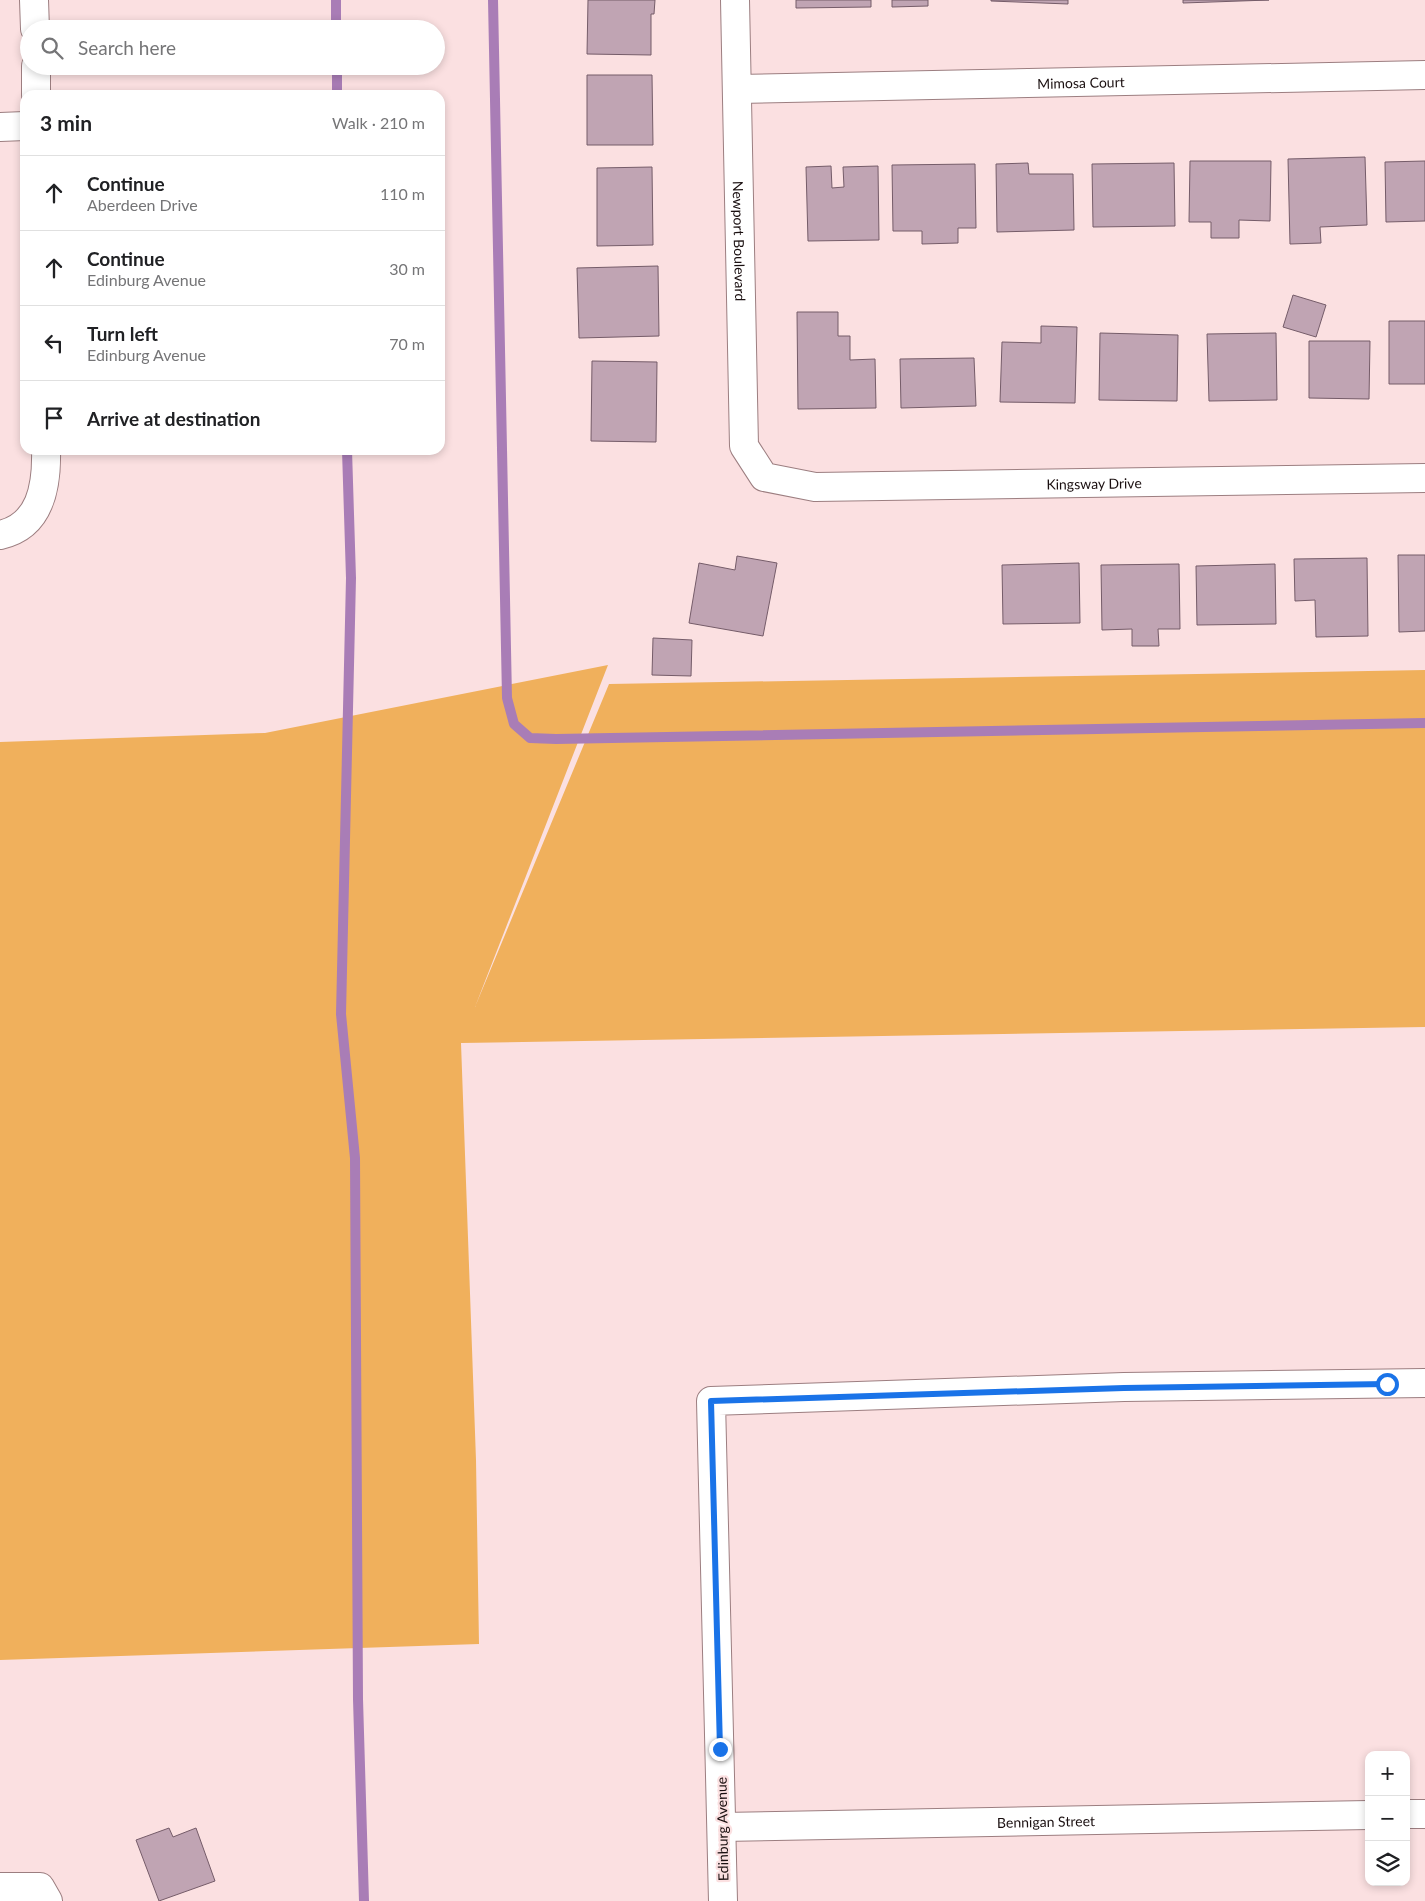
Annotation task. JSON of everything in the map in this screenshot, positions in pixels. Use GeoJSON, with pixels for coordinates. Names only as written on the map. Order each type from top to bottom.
{"type":"FeatureCollection","features":[{"type":"Feature","properties":{"kind":"street"},"geometry":{"type":"LineString","coordinates":[[34,0],[35,20]]}},
{"type":"Feature","properties":{"kind":"street","name":"Newport Boulevard"},"geometry":{"type":"LineString","coordinates":[[736,0],[736,88],[744,446],[764,476]]}},
{"type":"Feature","properties":{"kind":"street"},"geometry":{"type":"LineString","coordinates":[[36,75],[36,90]]}},
{"type":"Feature","properties":{"kind":"street","name":"Mimosa Court"},"geometry":{"type":"LineString","coordinates":[[736,88],[1425,75]]}},
{"type":"Feature","properties":{"kind":"street"},"geometry":{"type":"LineString","coordinates":[[0,127],[20,126]]}},
{"type":"Feature","properties":{"kind":"street"},"geometry":{"type":"LineString","coordinates":[[0,535],[13,532],[33,514],[42,495],[47,472],[46,455]]}},
{"type":"Feature","properties":{"kind":"street","name":"Kingsway Drive"},"geometry":{"type":"LineString","coordinates":[[764,476],[815,487],[1425,478]]}},
{"type":"Feature","properties":{"kind":"street","name":"Edinburg Avenue"},"geometry":{"type":"LineString","coordinates":[[723,1901],[711,1401],[1124,1388],[1425,1383]]}},
{"type":"Feature","properties":{"kind":"street"},"geometry":{"type":"LineString","coordinates":[[1410,1814],[1425,1814]]}},
{"type":"Feature","properties":{"kind":"street","name":"Bennigan Street"},"geometry":{"type":"LineString","coordinates":[[722,1827],[1365,1815]]}},
{"type":"Feature","properties":{"kind":"street"},"geometry":{"type":"LineString","coordinates":[[0,1887],[40,1887],[48,1901]]}},
{"type":"Feature","properties":{"kind":"shaded area"},"geometry":{"type":"Polygon","coordinates":[[[608,665],[475,1007],[609,684],[1425,670],[1425,1027],[461,1043],[476,1460],[479,1644],[0,1660],[0,742],[265,733],[608,665]]]}},
{"type":"Feature","properties":{"kind":"building"},"geometry":{"type":"Polygon","coordinates":[[[588,0],[655,0],[654,14],[651,14],[651,55],[587,54],[588,0]]]}},
{"type":"Feature","properties":{"kind":"building"},"geometry":{"type":"Polygon","coordinates":[[[796,0],[871,0],[871,7],[796,8],[796,0]]]}},
{"type":"Feature","properties":{"kind":"building"},"geometry":{"type":"Polygon","coordinates":[[[892,0],[928,0],[928,6],[892,7],[892,0]]]}},
{"type":"Feature","properties":{"kind":"building"},"geometry":{"type":"Polygon","coordinates":[[[1068,0],[1068,4],[991,1],[1068,0]]]}},
{"type":"Feature","properties":{"kind":"building"},"geometry":{"type":"Polygon","coordinates":[[[1183,0],[1269,0],[1183,3],[1183,0]]]}},
{"type":"Feature","properties":{"kind":"building"},"geometry":{"type":"Polygon","coordinates":[[[587,75],[652,75],[653,145],[587,145],[587,75]]]}},
{"type":"Feature","properties":{"kind":"building"},"geometry":{"type":"Polygon","coordinates":[[[1365,157],[1367,225],[1320,227],[1321,243],[1290,244],[1288,159],[1365,157]]]}},
{"type":"Feature","properties":{"kind":"building"},"geometry":{"type":"Polygon","coordinates":[[[1190,161],[1271,161],[1270,221],[1239,220],[1239,238],[1211,238],[1211,222],[1189,222],[1190,161]]]}},
{"type":"Feature","properties":{"kind":"building"},"geometry":{"type":"Polygon","coordinates":[[[1425,161],[1425,221],[1386,222],[1385,162],[1425,161]]]}},
{"type":"Feature","properties":{"kind":"building"},"geometry":{"type":"Polygon","coordinates":[[[1028,163],[1029,174],[1073,174],[1074,230],[997,232],[996,164],[1028,163]]]}},
{"type":"Feature","properties":{"kind":"building"},"geometry":{"type":"Polygon","coordinates":[[[1174,163],[1175,226],[1093,227],[1092,164],[1174,163]]]}},
{"type":"Feature","properties":{"kind":"building"},"geometry":{"type":"Polygon","coordinates":[[[975,164],[976,228],[958,228],[958,243],[922,244],[922,231],[893,231],[892,165],[975,164]]]}},
{"type":"Feature","properties":{"kind":"building"},"geometry":{"type":"Polygon","coordinates":[[[831,166],[832,188],[844,187],[843,167],[878,166],[879,240],[808,241],[806,167],[831,166]]]}},
{"type":"Feature","properties":{"kind":"building"},"geometry":{"type":"Polygon","coordinates":[[[652,167],[653,245],[597,246],[597,168],[652,167]]]}},
{"type":"Feature","properties":{"kind":"building"},"geometry":{"type":"Polygon","coordinates":[[[658,266],[659,336],[579,338],[577,268],[658,266]]]}},
{"type":"Feature","properties":{"kind":"building"},"geometry":{"type":"Polygon","coordinates":[[[1293,295],[1326,305],[1316,337],[1283,327],[1293,295]]]}},
{"type":"Feature","properties":{"kind":"building"},"geometry":{"type":"Polygon","coordinates":[[[797,312],[838,312],[838,336],[850,336],[850,360],[875,359],[876,408],[798,409],[797,312]]]}},
{"type":"Feature","properties":{"kind":"building"},"geometry":{"type":"Polygon","coordinates":[[[1389,321],[1425,321],[1425,384],[1389,384],[1389,321]]]}},
{"type":"Feature","properties":{"kind":"building"},"geometry":{"type":"Polygon","coordinates":[[[1041,326],[1077,327],[1075,403],[1000,402],[1002,342],[1041,343],[1041,326]]]}},
{"type":"Feature","properties":{"kind":"building"},"geometry":{"type":"Polygon","coordinates":[[[1100,333],[1178,335],[1177,401],[1099,400],[1100,333]]]}},
{"type":"Feature","properties":{"kind":"building"},"geometry":{"type":"Polygon","coordinates":[[[1276,333],[1277,400],[1209,401],[1207,334],[1276,333]]]}},
{"type":"Feature","properties":{"kind":"building"},"geometry":{"type":"Polygon","coordinates":[[[1309,341],[1370,341],[1369,399],[1309,398],[1309,341]]]}},
{"type":"Feature","properties":{"kind":"building"},"geometry":{"type":"Polygon","coordinates":[[[974,358],[976,406],[901,408],[900,359],[974,358]]]}},
{"type":"Feature","properties":{"kind":"building"},"geometry":{"type":"Polygon","coordinates":[[[592,361],[657,362],[656,442],[591,441],[592,361]]]}},
{"type":"Feature","properties":{"kind":"building"},"geometry":{"type":"Polygon","coordinates":[[[1398,555],[1425,555],[1425,631],[1399,632],[1398,555]]]}},
{"type":"Feature","properties":{"kind":"building"},"geometry":{"type":"Polygon","coordinates":[[[737,556],[777,563],[763,636],[689,623],[699,563],[735,570],[737,556]]]}},
{"type":"Feature","properties":{"kind":"building"},"geometry":{"type":"Polygon","coordinates":[[[1367,558],[1368,636],[1316,637],[1315,600],[1295,601],[1294,559],[1367,558]]]}},
{"type":"Feature","properties":{"kind":"building"},"geometry":{"type":"Polygon","coordinates":[[[1079,563],[1080,623],[1003,624],[1002,565],[1079,563]]]}},
{"type":"Feature","properties":{"kind":"building"},"geometry":{"type":"Polygon","coordinates":[[[1179,564],[1180,629],[1158,629],[1159,646],[1132,646],[1132,629],[1102,630],[1101,565],[1179,564]]]}},
{"type":"Feature","properties":{"kind":"building"},"geometry":{"type":"Polygon","coordinates":[[[1275,564],[1276,624],[1197,625],[1196,566],[1275,564]]]}},
{"type":"Feature","properties":{"kind":"building"},"geometry":{"type":"Polygon","coordinates":[[[653,638],[692,640],[691,676],[652,675],[653,638]]]}},
{"type":"Feature","properties":{"kind":"building"},"geometry":{"type":"Polygon","coordinates":[[[169,1828],[173,1837],[196,1828],[215,1881],[159,1901],[136,1840],[169,1828]]]}},
{"type":"Feature","properties":{"kind":"waterway"},"geometry":{"type":"LineString","coordinates":[[336,0],[336,20]]}},
{"type":"Feature","properties":{"kind":"waterway"},"geometry":{"type":"LineString","coordinates":[[493,0],[507,698],[514,724],[530,738],[1425,723]]}},
{"type":"Feature","properties":{"kind":"waterway"},"geometry":{"type":"LineString","coordinates":[[337,75],[337,90]]}},
{"type":"Feature","properties":{"kind":"waterway"},"geometry":{"type":"LineString","coordinates":[[347,455],[351,578],[341,1014],[355,1158],[358,1699],[364,1901]]}},
{"type":"Feature","properties":{"kind":"route"},"geometry":{"type":"LineString","coordinates":[[720,1749],[711,1401],[1124,1388],[1387,1384]]}}]}
